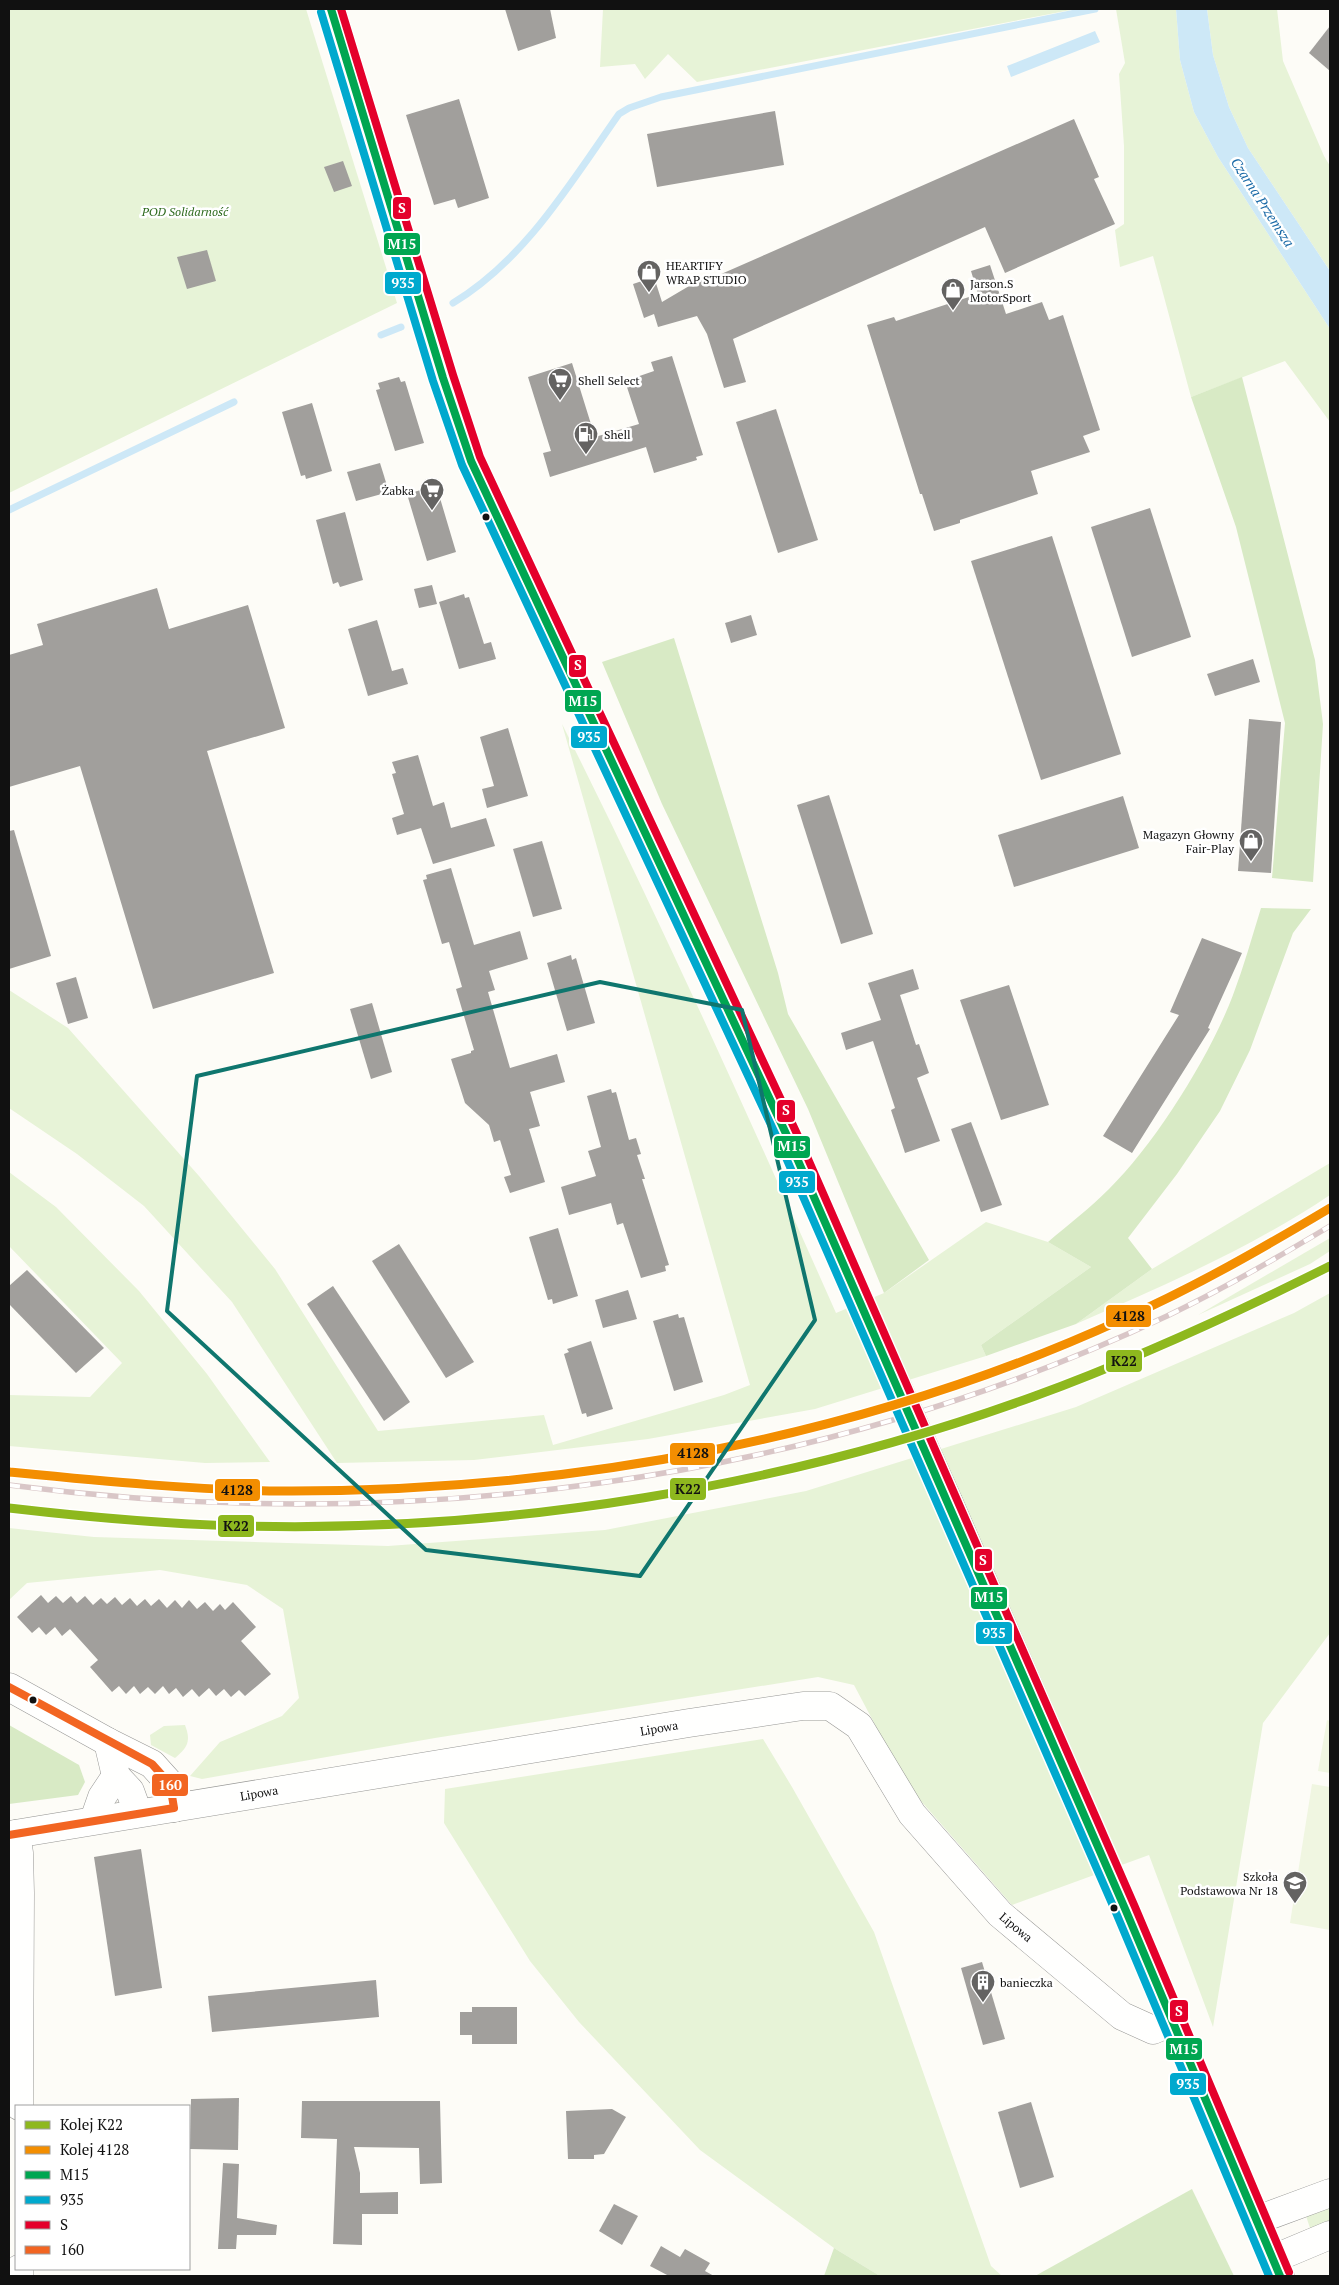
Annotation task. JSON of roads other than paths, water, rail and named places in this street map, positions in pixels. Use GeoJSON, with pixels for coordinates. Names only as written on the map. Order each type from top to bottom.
{"type":"FeatureCollection","features":[{"type":"Feature","properties":{"kind":"street"},"geometry":{"type":"LineString","coordinates":[[330,9],[443,378],[471,461],[790,1140],[1118,1893],[1277,2267],[1330,2235]]}},
{"type":"Feature","properties":{"kind":"street"},"geometry":{"type":"LineString","coordinates":[[9,1687],[152,1764],[170,1784],[174,1808]]}},
{"type":"Feature","properties":{"kind":"street","name":"Lipowa"},"geometry":{"type":"LineString","coordinates":[[12,1835],[689,1723],[803,1706],[830,1706],[859,1726],[912,1814],[1000,1914],[1122,2016],[1153,2030],[1172,2022]]}},
{"type":"Feature","properties":{"kind":"street"},"geometry":{"type":"LineString","coordinates":[[108,1742],[116,1776],[130,1791],[138,1813]]}},
{"type":"Feature","properties":{"kind":"street"},"geometry":{"type":"LineString","coordinates":[[94,1820],[102,1798],[116,1776]]}},
{"type":"Feature","properties":{"kind":"street"},"geometry":{"type":"LineString","coordinates":[[12,1835],[19,1853],[19,2105]]}},
{"type":"Feature","properties":{"kind":"street"},"geometry":{"type":"LineString","coordinates":[[1257,2220],[1330,2193]]}},
{"type":"Feature","properties":{"kind":"water","name":"Czarna Przemsza"},"geometry":{"type":"Polygon","coordinates":[[[1176,9],[1207,9],[1213,55],[1229,107],[1248,148],[1330,271],[1330,329],[1218,157],[1194,112],[1180,60],[1176,9]]]}},
{"type":"Feature","properties":{"kind":"water"},"geometry":{"type":"Polygon","coordinates":[[[1095,31],[1100,42],[1011,77],[1007,66],[1095,31]]]}},
{"type":"Feature","properties":{"kind":"waterway"},"geometry":{"type":"LineString","coordinates":[[453,303],[479,285],[525,242],[565,192],[619,114],[629,108],[661,97],[1095,9]]}},
{"type":"Feature","properties":{"kind":"waterway"},"geometry":{"type":"LineString","coordinates":[[381,335],[401,327]]}},
{"type":"Feature","properties":{"kind":"waterway"},"geometry":{"type":"LineString","coordinates":[[9,510],[234,402]]}},
{"type":"Feature","properties":{"kind":"railway"},"geometry":{"type":"LineString","coordinates":[[9,1485],[156,1499],[304,1504],[453,1498],[600,1483],[746,1457],[890,1421],[1030,1374],[1188,1306],[1250,1273],[1330,1226]]}},
{"type":"Feature","properties":{"kind":"rail line","name":"4128"},"geometry":{"type":"LineString","coordinates":[[9,1472],[215,1489],[284,1491],[391,1489],[499,1481],[607,1468],[713,1450],[819,1426],[922,1396],[1024,1361],[1176,1294],[1330,1208]]}},
{"type":"Feature","properties":{"kind":"rail line","name":"K22"},"geometry":{"type":"LineString","coordinates":[[9,1508],[183,1524],[341,1526],[442,1521],[543,1512],[644,1498],[744,1479],[843,1456],[940,1428],[1035,1396],[1110,1367],[1184,1335],[1330,1266]]}},
{"type":"Feature","properties":{"kind":"place","name":"HEARTIFY WRAP STUDIO"},"geometry":{"type":"Point","coordinates":[649,293]}},
{"type":"Feature","properties":{"kind":"place","name":"Jarson.S MotorSport"},"geometry":{"type":"Point","coordinates":[953,311]}},
{"type":"Feature","properties":{"kind":"place","name":"Shell Select"},"geometry":{"type":"Point","coordinates":[560,401]}},
{"type":"Feature","properties":{"kind":"place","name":"Shell"},"geometry":{"type":"Point","coordinates":[586,455]}},
{"type":"Feature","properties":{"kind":"place","name":"Żabka"},"geometry":{"type":"Point","coordinates":[432,511]}},
{"type":"Feature","properties":{"kind":"place","name":"Magazyn Głowny Fair-Play"},"geometry":{"type":"Point","coordinates":[1251,862]}},
{"type":"Feature","properties":{"kind":"place","name":"Szkoła Podstawowa Nr 18"},"geometry":{"type":"Point","coordinates":[1295,1904]}},
{"type":"Feature","properties":{"kind":"place","name":"banieczka"},"geometry":{"type":"Point","coordinates":[983,2003]}},
{"type":"Feature","properties":{"kind":"park label","name":"POD Solidarność"},"geometry":{"type":"Point","coordinates":[185,211]}}]}
